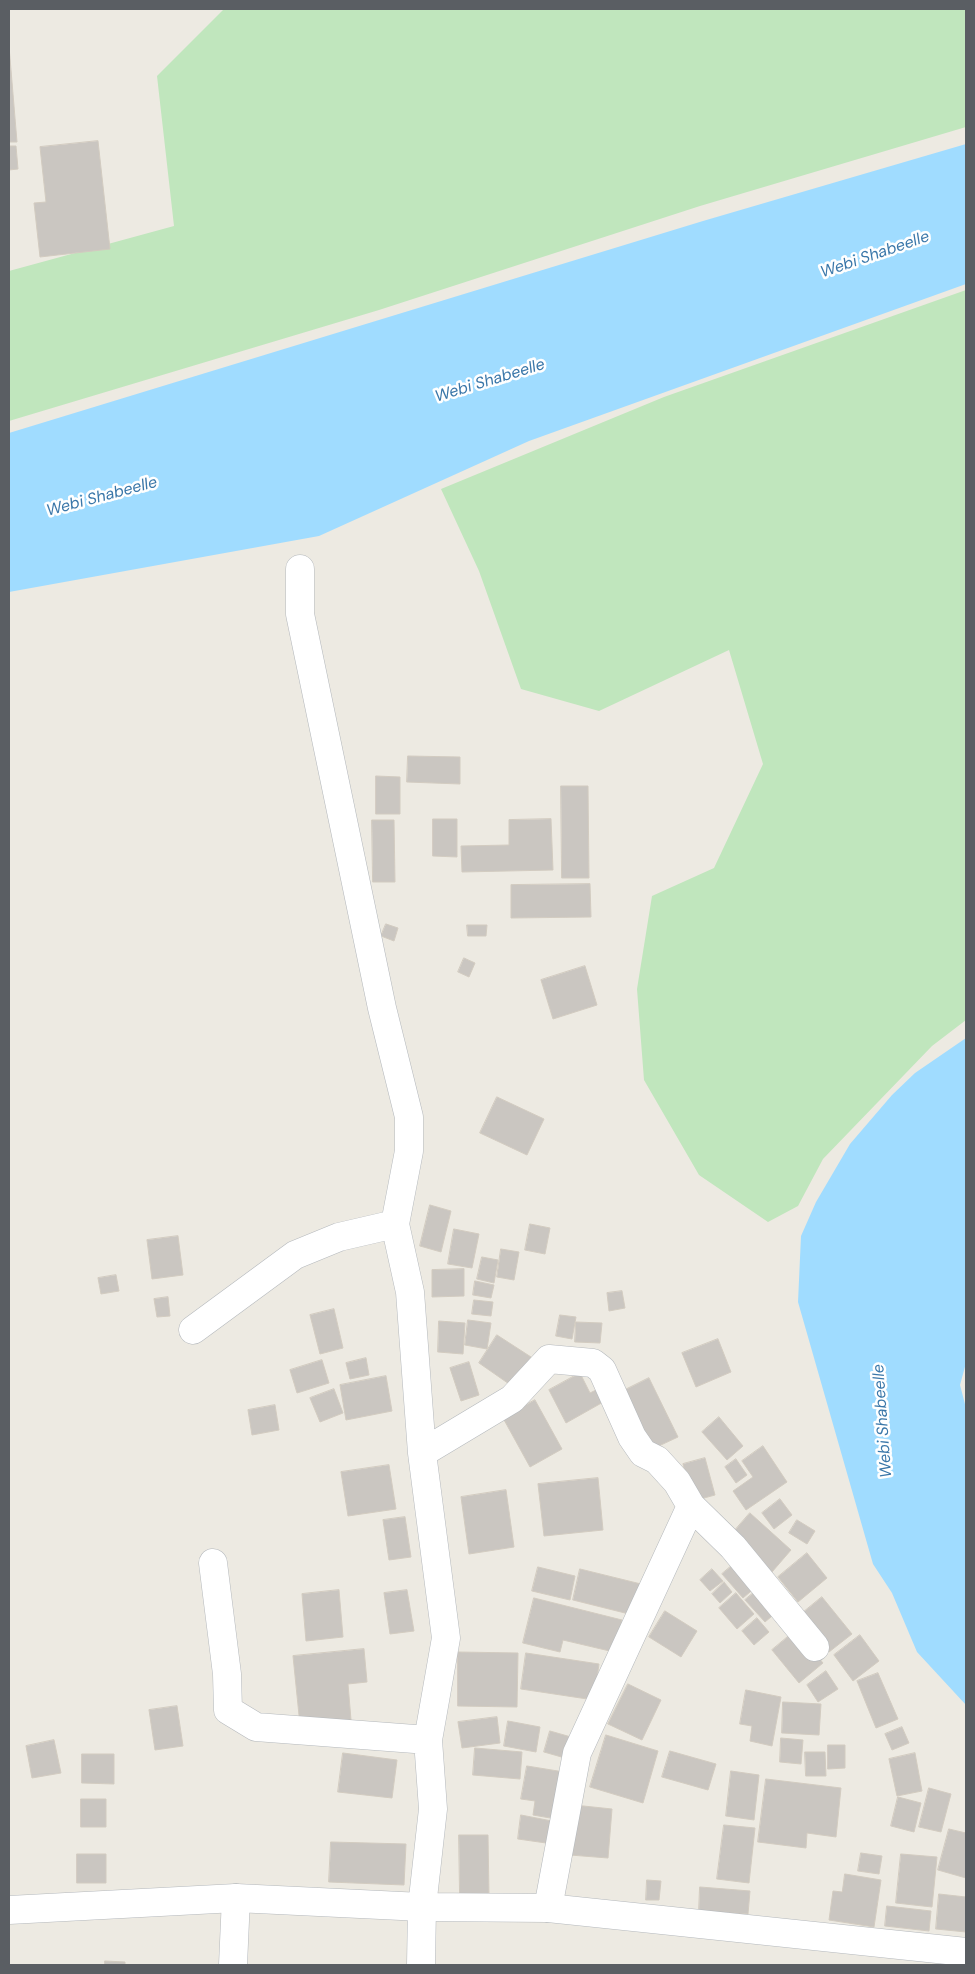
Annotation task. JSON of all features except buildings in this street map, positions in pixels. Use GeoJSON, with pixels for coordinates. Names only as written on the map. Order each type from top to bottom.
{"type":"FeatureCollection","features":[{"type":"Feature","properties":{"kind":"street"},"geometry":{"type":"LineString","coordinates":[[300,569],[300,614],[382,1008],[409,1117],[409,1151],[395,1224],[410,1292],[422,1453],[446,1638],[428,1740],[432,1809],[422,1907],[421,1965]]}},
{"type":"Feature","properties":{"kind":"street"},"geometry":{"type":"LineString","coordinates":[[193,1330],[296,1255],[339,1237],[395,1224]]}},
{"type":"Feature","properties":{"kind":"street"},"geometry":{"type":"LineString","coordinates":[[422,1453],[512,1399],[549,1359],[593,1363],[602,1370],[632,1437],[643,1453],[657,1460],[677,1482],[690,1506],[733,1547],[815,1647]]}},
{"type":"Feature","properties":{"kind":"street"},"geometry":{"type":"LineString","coordinates":[[548,1908],[577,1753],[690,1506]]}},
{"type":"Feature","properties":{"kind":"street"},"geometry":{"type":"LineString","coordinates":[[213,1563],[227,1674],[228,1710],[256,1727],[428,1740]]}},
{"type":"Feature","properties":{"kind":"street"},"geometry":{"type":"LineString","coordinates":[[9,1910],[236,1898],[422,1907],[548,1908],[966,1952]]}},
{"type":"Feature","properties":{"kind":"street"},"geometry":{"type":"LineString","coordinates":[[233,1965],[236,1898]]}},
{"type":"Feature","properties":{"kind":"green space"},"geometry":{"type":"Polygon","coordinates":[[[224,9],[966,9],[966,127],[700,206],[379,310],[9,421],[9,271],[174,226],[157,76],[224,9]]]}},
{"type":"Feature","properties":{"kind":"green space"},"geometry":{"type":"Polygon","coordinates":[[[966,290],[966,1020],[932,1046],[823,1159],[798,1206],[768,1222],[699,1175],[644,1080],[637,989],[652,896],[714,868],[763,764],[729,650],[599,711],[521,689],[479,571],[441,489],[664,397],[966,290]]]}},
{"type":"Feature","properties":{"kind":"water","name":"Webi Shabeelle"},"geometry":{"type":"Polygon","coordinates":[[[966,144],[966,284],[529,441],[319,536],[9,592],[9,433],[703,221],[966,144]]]}},
{"type":"Feature","properties":{"kind":"water","name":"Webi Shabeelle"},"geometry":{"type":"Polygon","coordinates":[[[966,1038],[966,1363],[960,1385],[966,1408],[966,1705],[917,1652],[892,1593],[873,1564],[798,1302],[801,1236],[816,1202],[850,1144],[892,1095],[915,1073],[966,1038]]]}}]}
